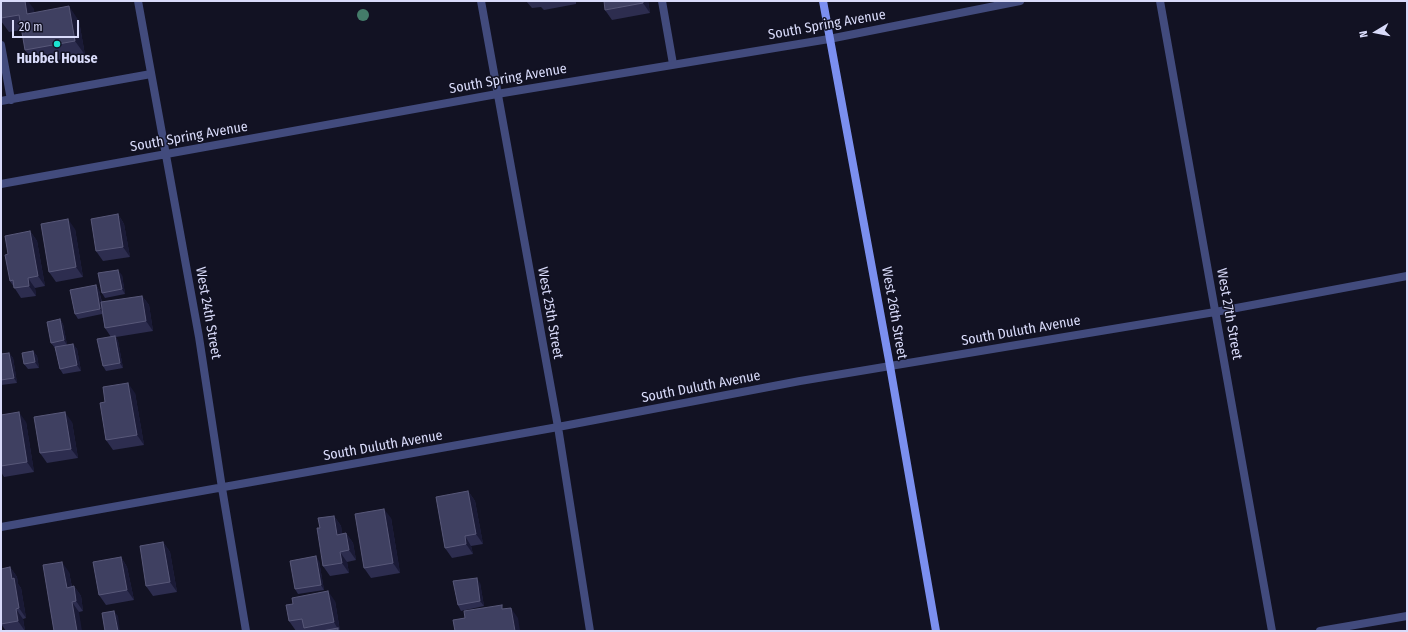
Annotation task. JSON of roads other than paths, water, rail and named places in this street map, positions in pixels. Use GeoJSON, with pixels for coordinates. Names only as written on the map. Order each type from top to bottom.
{"type":"FeatureCollection","features":[{"type":"Feature","properties":{"kind":"main road","name":"West 26th Street"},"geometry":{"type":"LineString","coordinates":[[823,1],[890,366],[936,631]]}},
{"type":"Feature","properties":{"kind":"street","name":"West 24th Street"},"geometry":{"type":"LineString","coordinates":[[138,1],[167,154],[199,337],[246,631]]}},
{"type":"Feature","properties":{"kind":"street","name":"West 25th Street"},"geometry":{"type":"LineString","coordinates":[[481,1],[558,427],[590,631]]}},
{"type":"Feature","properties":{"kind":"street"},"geometry":{"type":"LineString","coordinates":[[662,1],[673,64]]}},
{"type":"Feature","properties":{"kind":"street","name":"South Spring Avenue"},"geometry":{"type":"LineString","coordinates":[[1,184],[497,94],[829,39],[1020,1]]}},
{"type":"Feature","properties":{"kind":"street","name":"West 27th Street"},"geometry":{"type":"LineString","coordinates":[[1160,1],[1272,631]]}},
{"type":"Feature","properties":{"kind":"street"},"geometry":{"type":"LineString","coordinates":[[1,45],[11,100]]}},
{"type":"Feature","properties":{"kind":"street"},"geometry":{"type":"LineString","coordinates":[[1,101],[151,74]]}},
{"type":"Feature","properties":{"kind":"street","name":"South Duluth Avenue"},"geometry":{"type":"LineString","coordinates":[[1,527],[558,427],[792,382],[1215,312],[1407,276]]}},
{"type":"Feature","properties":{"kind":"street"},"geometry":{"type":"LineString","coordinates":[[1320,631],[1407,616]]}},
{"type":"Feature","properties":{"kind":"place","name":"Hubbel House"},"geometry":{"type":"Point","coordinates":[57,44]}}]}
